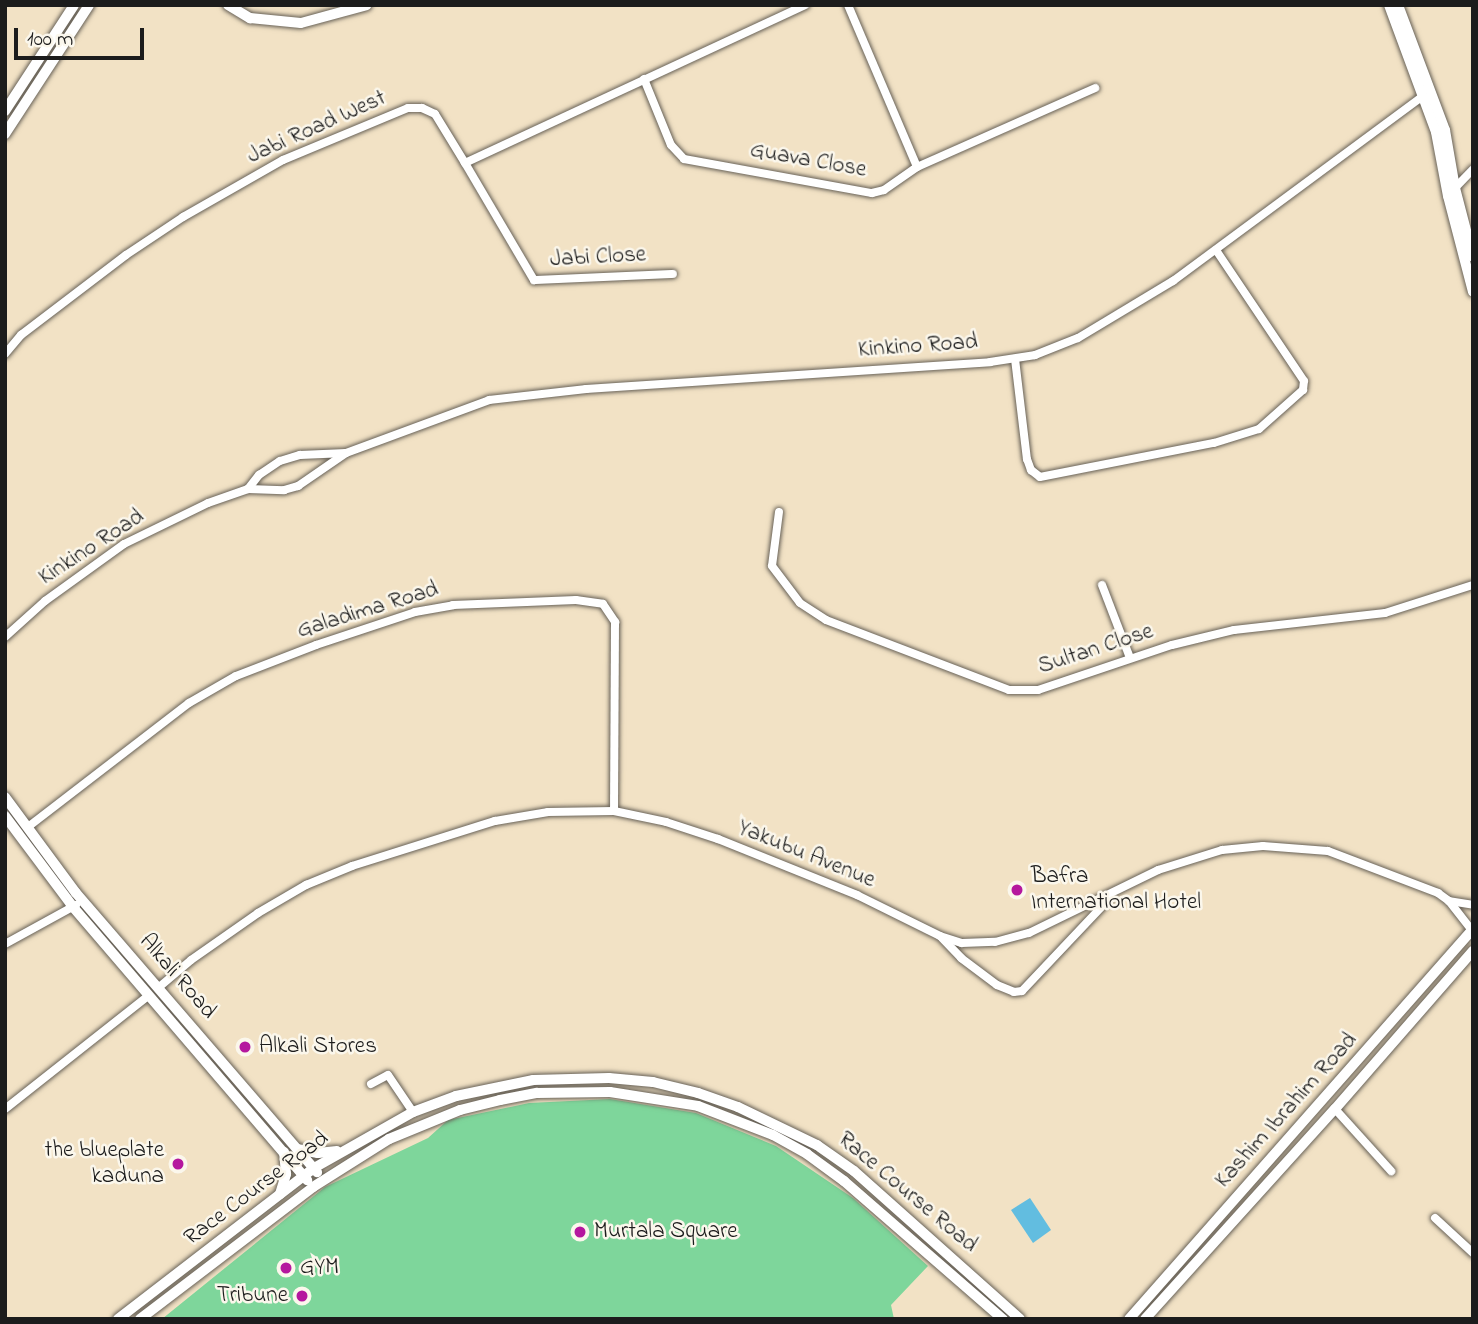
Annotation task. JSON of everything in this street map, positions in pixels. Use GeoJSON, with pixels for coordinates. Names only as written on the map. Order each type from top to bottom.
{"type":"FeatureCollection","features":[{"type":"Feature","properties":{"kind":"main road"},"geometry":{"type":"LineString","coordinates":[[5,111],[74,5]]}},
{"type":"Feature","properties":{"kind":"main road"},"geometry":{"type":"LineString","coordinates":[[5,134],[89,5]]}},
{"type":"Feature","properties":{"kind":"main road","name":"Alkali Road"},"geometry":{"type":"LineString","coordinates":[[5,797],[83,901],[296,1148],[309,1172],[313,1187]]}},
{"type":"Feature","properties":{"kind":"main road","name":"Alkali Road"},"geometry":{"type":"LineString","coordinates":[[5,816],[72,907],[284,1152],[323,1180]]}},
{"type":"Feature","properties":{"kind":"main road","name":"Race Course Road"},"geometry":{"type":"LineString","coordinates":[[118,1319],[340,1151],[413,1112],[456,1097],[497,1087],[569,1078],[653,1082],[738,1107],[817,1145],[854,1171],[1020,1319]]}},
{"type":"Feature","properties":{"kind":"main road","name":"Race Course Road"},"geometry":{"type":"LineString","coordinates":[[140,1319],[313,1187],[389,1139],[418,1125],[486,1103],[537,1093],[572,1092],[653,1096],[698,1107],[773,1135],[807,1154],[883,1213],[1003,1319]]}},
{"type":"Feature","properties":{"kind":"main road"},"geometry":{"type":"LineString","coordinates":[[296,1148],[318,1153],[340,1151]]}},
{"type":"Feature","properties":{"kind":"main road"},"geometry":{"type":"LineString","coordinates":[[280,1194],[286,1174],[284,1152]]}},
{"type":"Feature","properties":{"kind":"street"},"geometry":{"type":"LineString","coordinates":[[228,5],[250,18],[301,23],[367,5]]}},
{"type":"Feature","properties":{"kind":"street"},"geometry":{"type":"LineString","coordinates":[[465,163],[805,5]]}},
{"type":"Feature","properties":{"kind":"street"},"geometry":{"type":"LineString","coordinates":[[848,5],[917,167]]}},
{"type":"Feature","properties":{"kind":"street"},"geometry":{"type":"LineString","coordinates":[[1389,5],[1436,132],[1473,292]]}},
{"type":"Feature","properties":{"kind":"street"},"geometry":{"type":"LineString","coordinates":[[1398,5],[1445,130],[1451,192],[1473,257]]}},
{"type":"Feature","properties":{"kind":"street","name":"Guava Close"},"geometry":{"type":"LineString","coordinates":[[644,79],[671,145],[684,159],[872,193],[884,190],[917,167],[1095,88]]}},
{"type":"Feature","properties":{"kind":"street","name":"Kinkino Road"},"geometry":{"type":"LineString","coordinates":[[5,637],[45,601],[124,544],[208,503],[248,489],[284,490],[298,486],[346,453],[489,400],[586,389],[1015,359],[1078,338],[1173,281],[1423,96]]}},
{"type":"Feature","properties":{"kind":"street","name":"Jabi Road West"},"geometry":{"type":"LineString","coordinates":[[5,354],[21,335],[70,296],[183,217],[284,160],[408,107],[435,114],[465,163]]}},
{"type":"Feature","properties":{"kind":"street","name":"Jabi Close"},"geometry":{"type":"LineString","coordinates":[[465,163],[534,280],[673,274]]}},
{"type":"Feature","properties":{"kind":"street"},"geometry":{"type":"LineString","coordinates":[[1451,192],[1473,169]]}},
{"type":"Feature","properties":{"kind":"street"},"geometry":{"type":"LineString","coordinates":[[1015,359],[1027,458],[1031,470],[1040,477],[1214,443],[1259,429],[1303,390],[1304,381],[1216,250]]}},
{"type":"Feature","properties":{"kind":"street","name":"Kinkino Road"},"geometry":{"type":"LineString","coordinates":[[248,489],[259,475],[280,461],[300,455],[346,453]]}},
{"type":"Feature","properties":{"kind":"street","name":"Sultan Close"},"geometry":{"type":"LineString","coordinates":[[779,512],[773,569],[800,603],[826,620],[1009,690],[1038,690],[1130,658],[1234,630],[1385,613],[1473,586]]}},
{"type":"Feature","properties":{"kind":"street"},"geometry":{"type":"LineString","coordinates":[[1102,585],[1130,658]]}},
{"type":"Feature","properties":{"kind":"street","name":"Galadima Road"},"geometry":{"type":"LineString","coordinates":[[28,827],[189,703],[236,676],[316,645],[415,612],[453,605],[576,600],[603,604],[615,622],[614,811]]}},
{"type":"Feature","properties":{"kind":"street","name":"Yakubu Avenue"},"geometry":{"type":"LineString","coordinates":[[158,988],[191,960],[258,913],[306,885],[352,866],[495,821],[548,812],[614,811],[666,822],[718,839],[857,895],[940,936],[962,943],[995,942],[1029,933],[1158,870],[1222,850],[1287,846],[1328,851],[1437,893],[1449,901],[1472,929]]}},
{"type":"Feature","properties":{"kind":"street"},"geometry":{"type":"LineString","coordinates":[[940,936],[961,958],[998,985],[1014,992],[1022,991],[1113,894]]}},
{"type":"Feature","properties":{"kind":"street"},"geometry":{"type":"LineString","coordinates":[[5,944],[83,901]]}},
{"type":"Feature","properties":{"kind":"street","name":"Yakubu Avenue"},"geometry":{"type":"LineString","coordinates":[[1449,901],[1473,905]]}},
{"type":"Feature","properties":{"kind":"street","name":"Kashim Ibrahim Road"},"geometry":{"type":"LineString","coordinates":[[1129,1319],[1472,929]]}},
{"type":"Feature","properties":{"kind":"street","name":"Kashim Ibrahim Road"},"geometry":{"type":"LineString","coordinates":[[1145,1319],[1335,1109],[1473,951]]}},
{"type":"Feature","properties":{"kind":"street"},"geometry":{"type":"LineString","coordinates":[[5,1110],[148,996]]}},
{"type":"Feature","properties":{"kind":"street"},"geometry":{"type":"LineString","coordinates":[[1364,1052],[1376,1062]]}},
{"type":"Feature","properties":{"kind":"street"},"geometry":{"type":"LineString","coordinates":[[370,1084],[388,1075],[413,1112]]}},
{"type":"Feature","properties":{"kind":"street"},"geometry":{"type":"LineString","coordinates":[[1335,1109],[1391,1171]]}},
{"type":"Feature","properties":{"kind":"street"},"geometry":{"type":"LineString","coordinates":[[1435,1218],[1473,1253]]}},
{"type":"Feature","properties":{"kind":"green space","name":"Murtala Square"},"geometry":{"type":"Polygon","coordinates":[[[610,1099],[696,1113],[776,1146],[853,1198],[928,1266],[891,1305],[894,1319],[162,1319],[325,1187],[428,1138],[448,1120],[529,1103],[610,1099]]]}},
{"type":"Feature","properties":{"kind":"water"},"geometry":{"type":"Polygon","coordinates":[[[1030,1198],[1051,1230],[1033,1243],[1011,1210],[1030,1198]]]}},
{"type":"Feature","properties":{"kind":"place","name":"Bafra International Hotel"},"geometry":{"type":"Point","coordinates":[1017,890]}},
{"type":"Feature","properties":{"kind":"place","name":"Alkali Stores"},"geometry":{"type":"Point","coordinates":[245,1047]}},
{"type":"Feature","properties":{"kind":"place","name":"the blueplate kaduna"},"geometry":{"type":"Point","coordinates":[178,1164]}},
{"type":"Feature","properties":{"kind":"place","name":"Murtala Square"},"geometry":{"type":"Point","coordinates":[580,1232]}},
{"type":"Feature","properties":{"kind":"place","name":"GYM"},"geometry":{"type":"Point","coordinates":[286,1268]}},
{"type":"Feature","properties":{"kind":"place","name":"Tribune"},"geometry":{"type":"Point","coordinates":[302,1296]}}]}
